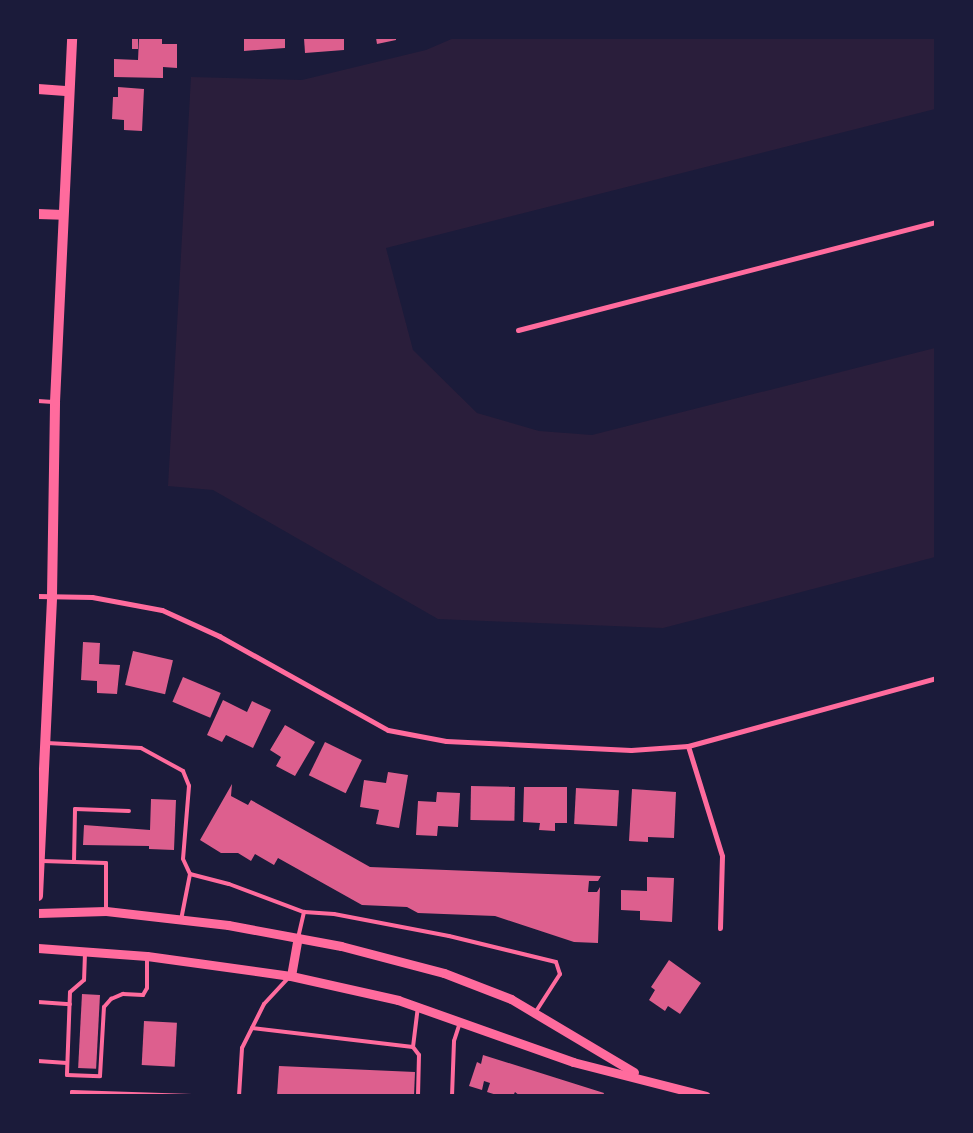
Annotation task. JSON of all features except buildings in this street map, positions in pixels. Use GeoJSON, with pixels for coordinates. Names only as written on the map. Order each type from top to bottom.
{"type":"FeatureCollection","features":[{"type":"Feature","properties":{"kind":"main road"},"geometry":{"type":"LineString","coordinates":[[38,896],[52,596],[55,402],[72,38]]}},
{"type":"Feature","properties":{"kind":"main road"},"geometry":{"type":"LineString","coordinates":[[38,89],[69,91]]}},
{"type":"Feature","properties":{"kind":"main road"},"geometry":{"type":"LineString","coordinates":[[38,214],[63,215]]}},
{"type":"Feature","properties":{"kind":"street"},"geometry":{"type":"LineString","coordinates":[[518,330],[936,222]]}},
{"type":"Feature","properties":{"kind":"street"},"geometry":{"type":"LineString","coordinates":[[38,596],[92,598],[162,610],[219,636],[388,730],[446,741],[631,750],[688,746],[936,678]]}},
{"type":"Feature","properties":{"kind":"street"},"geometry":{"type":"LineString","coordinates":[[688,746],[722,856],[720,928]]}},
{"type":"Feature","properties":{"kind":"street"},"geometry":{"type":"LineString","coordinates":[[38,913],[106,912],[182,920],[298,938],[444,973],[511,999],[623,1067],[676,1091],[706,1096]]}},
{"type":"Feature","properties":{"kind":"street"},"geometry":{"type":"LineString","coordinates":[[291,976],[298,938]]}},
{"type":"Feature","properties":{"kind":"street"},"geometry":{"type":"LineString","coordinates":[[38,948],[85,953],[147,956],[291,976],[418,1008],[573,1062],[655,1081]]}},
{"type":"Feature","properties":{"kind":"lane"},"geometry":{"type":"LineString","coordinates":[[38,401],[55,402]]}},
{"type":"Feature","properties":{"kind":"lane"},"geometry":{"type":"LineString","coordinates":[[46,743],[141,748],[184,771],[189,786],[183,859],[190,874],[182,920]]}},
{"type":"Feature","properties":{"kind":"lane"},"geometry":{"type":"LineString","coordinates":[[74,862],[75,809],[129,811]]}},
{"type":"Feature","properties":{"kind":"lane"},"geometry":{"type":"LineString","coordinates":[[41,861],[106,864],[106,912]]}},
{"type":"Feature","properties":{"kind":"lane"},"geometry":{"type":"LineString","coordinates":[[190,874],[229,884],[304,912],[334,914],[449,936],[556,962],[560,974],[535,1014]]}},
{"type":"Feature","properties":{"kind":"lane"},"geometry":{"type":"LineString","coordinates":[[298,938],[304,912]]}},
{"type":"Feature","properties":{"kind":"lane"},"geometry":{"type":"LineString","coordinates":[[85,953],[84,980],[70,992],[66,1075],[100,1076],[104,1007],[111,999],[123,994],[143,994],[147,988],[147,956]]}},
{"type":"Feature","properties":{"kind":"lane"},"geometry":{"type":"LineString","coordinates":[[239,1096],[242,1048],[264,1004],[291,976]]}},
{"type":"Feature","properties":{"kind":"lane"},"geometry":{"type":"LineString","coordinates":[[38,1002],[70,1004]]}},
{"type":"Feature","properties":{"kind":"lane"},"geometry":{"type":"LineString","coordinates":[[418,1008],[413,1047],[419,1055],[418,1096]]}},
{"type":"Feature","properties":{"kind":"lane"},"geometry":{"type":"LineString","coordinates":[[452,1096],[454,1041],[460,1022]]}},
{"type":"Feature","properties":{"kind":"lane"},"geometry":{"type":"LineString","coordinates":[[252,1028],[413,1047]]}},
{"type":"Feature","properties":{"kind":"lane"},"geometry":{"type":"LineString","coordinates":[[38,1062],[67,1063]]}},
{"type":"Feature","properties":{"kind":"lane"},"geometry":{"type":"LineString","coordinates":[[72,1096],[72,1092],[192,1096]]}},
{"type":"Feature","properties":{"kind":"shaded area"},"geometry":{"type":"Polygon","coordinates":[[[454,38],[935,38],[935,109],[386,248],[413,350],[477,413],[539,431],[592,435],[935,348],[935,557],[663,628],[438,619],[213,490],[168,486],[191,77],[302,80],[426,50],[454,38]]]}}]}
